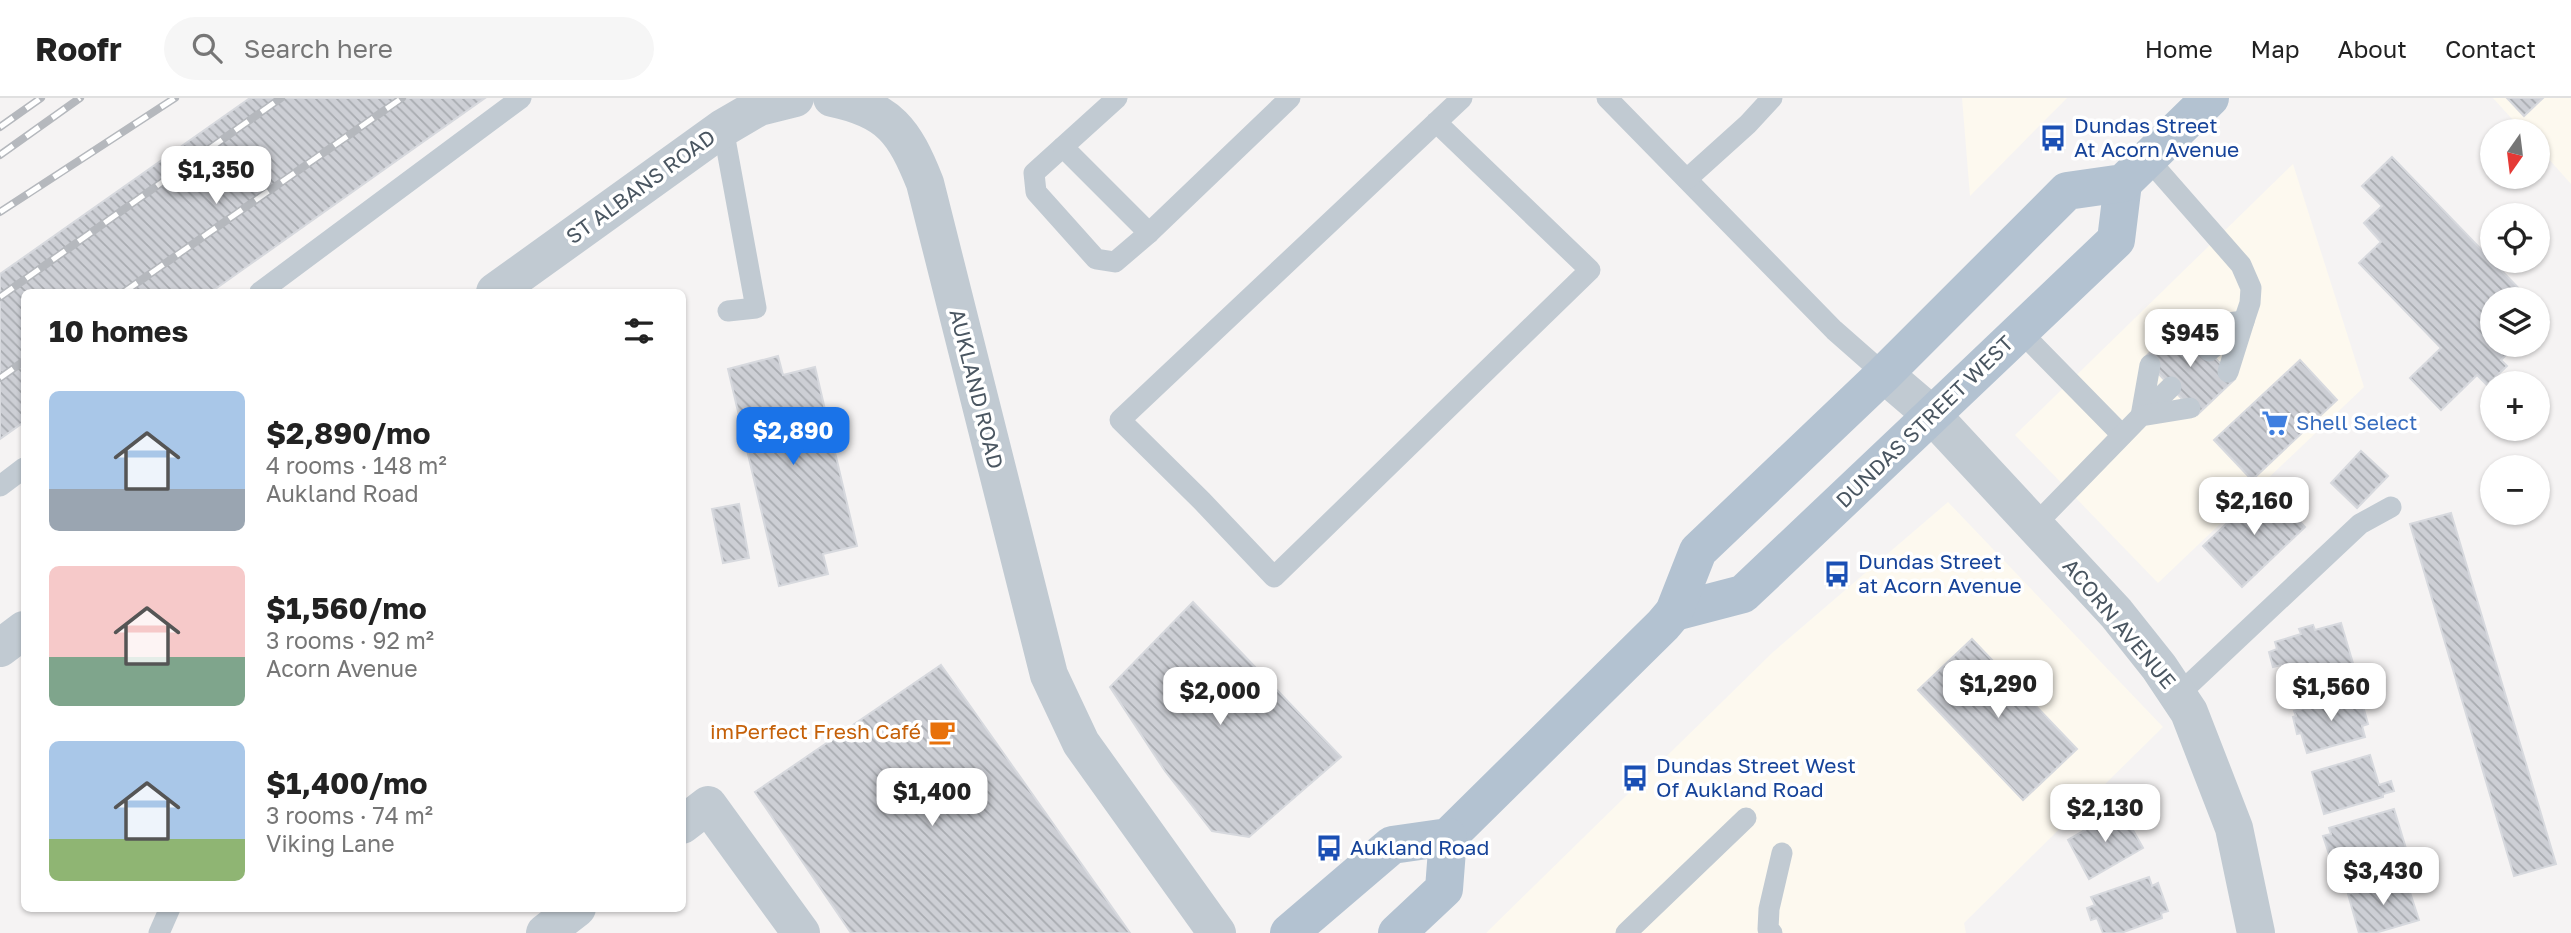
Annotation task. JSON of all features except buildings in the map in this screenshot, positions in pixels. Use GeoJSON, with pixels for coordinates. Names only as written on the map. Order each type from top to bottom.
{"type":"FeatureCollection","features":[{"type":"Feature","properties":{"kind":"main road"},"geometry":{"type":"LineString","coordinates":[[1289,933],[1392,845],[1448,837],[1674,612],[1698,551],[1884,374],[2067,191],[2135,171],[2210,98]]}},
{"type":"Feature","properties":{"kind":"main road","name":"DUNDAS STREET WEST"},"geometry":{"type":"LineString","coordinates":[[1674,612],[1744,594],[2116,240],[2135,171]]}},
{"type":"Feature","properties":{"kind":"main road"},"geometry":{"type":"LineString","coordinates":[[1397,933],[1444,889],[1448,837]]}},
{"type":"Feature","properties":{"kind":"street","name":"ST ALBANS ROAD"},"geometry":{"type":"LineString","coordinates":[[499,289],[723,128],[759,107],[794,98]]}},
{"type":"Feature","properties":{"kind":"street"},"geometry":{"type":"LineString","coordinates":[[832,98],[890,109]]}},
{"type":"Feature","properties":{"kind":"street","name":"AUKLAND ROAD"},"geometry":{"type":"LineString","coordinates":[[890,109],[925,183],[1049,675],[1081,743],[1217,933]]}},
{"type":"Feature","properties":{"kind":"street","name":"ACORN AVENUE"},"geometry":{"type":"LineString","coordinates":[[1884,374],[1933,415],[2123,622],[2178,695],[2189,712],[2204,747],[2234,828],[2256,933]]}},
{"type":"Feature","properties":{"kind":"street"},"geometry":{"type":"LineString","coordinates":[[0,648],[21,632]]}},
{"type":"Feature","properties":{"kind":"street"},"geometry":{"type":"LineString","coordinates":[[686,822],[708,805],[801,933]]}},
{"type":"Feature","properties":{"kind":"street"},"geometry":{"type":"LineString","coordinates":[[545,933],[572,912]]}},
{"type":"Feature","properties":{"kind":"lane"},"geometry":{"type":"LineString","coordinates":[[264,289],[521,98]]}},
{"type":"Feature","properties":{"kind":"lane"},"geometry":{"type":"LineString","coordinates":[[1117,98],[1034,173],[1035,192],[1096,259],[1115,262],[1290,98]]}},
{"type":"Feature","properties":{"kind":"lane"},"geometry":{"type":"LineString","coordinates":[[1436,122],[1590,270],[1274,577],[1120,420],[1436,122],[1462,98]]}},
{"type":"Feature","properties":{"kind":"lane"},"geometry":{"type":"LineString","coordinates":[[1607,98],[1834,330],[1884,374]]}},
{"type":"Feature","properties":{"kind":"lane"},"geometry":{"type":"LineString","coordinates":[[1687,179],[1748,124],[1772,98]]}},
{"type":"Feature","properties":{"kind":"lane"},"geometry":{"type":"LineString","coordinates":[[723,128],[756,308],[728,311]]}},
{"type":"Feature","properties":{"kind":"lane"},"geometry":{"type":"LineString","coordinates":[[1063,147],[1149,233]]}},
{"type":"Feature","properties":{"kind":"lane"},"geometry":{"type":"LineString","coordinates":[[2135,171],[2241,265],[2251,288],[2250,303],[2228,372]]}},
{"type":"Feature","properties":{"kind":"lane"},"geometry":{"type":"LineString","coordinates":[[2187,328],[2244,321]]}},
{"type":"Feature","properties":{"kind":"lane"},"geometry":{"type":"LineString","coordinates":[[2209,351],[2244,321]]}},
{"type":"Feature","properties":{"kind":"lane"},"geometry":{"type":"LineString","coordinates":[[2020,331],[2122,435]]}},
{"type":"Feature","properties":{"kind":"lane"},"geometry":{"type":"LineString","coordinates":[[2141,416],[2150,365]]}},
{"type":"Feature","properties":{"kind":"lane"},"geometry":{"type":"LineString","coordinates":[[2035,526],[2171,387]]}},
{"type":"Feature","properties":{"kind":"lane"},"geometry":{"type":"LineString","coordinates":[[2141,416],[2190,408]]}},
{"type":"Feature","properties":{"kind":"lane"},"geometry":{"type":"LineString","coordinates":[[0,485],[21,469]]}},
{"type":"Feature","properties":{"kind":"lane"},"geometry":{"type":"LineString","coordinates":[[2178,695],[2360,524],[2391,507]]}},
{"type":"Feature","properties":{"kind":"lane"},"geometry":{"type":"LineString","coordinates":[[1626,933],[1746,818]]}},
{"type":"Feature","properties":{"kind":"lane"},"geometry":{"type":"LineString","coordinates":[[1772,933],[1768,929],[1769,909],[1782,853]]}},
{"type":"Feature","properties":{"kind":"lane"},"geometry":{"type":"LineString","coordinates":[[159,933],[168,912]]}},
{"type":"Feature","properties":{"kind":"shaded area"},"geometry":{"type":"Polygon","coordinates":[[[1962,98],[2067,98],[1970,196],[1962,98]]]}},
{"type":"Feature","properties":{"kind":"shaded area"},"geometry":{"type":"Polygon","coordinates":[[[2493,98],[2571,98],[2571,184],[2550,160],[2550,119],[2512,119],[2493,98]]]}},
{"type":"Feature","properties":{"kind":"shaded area"},"geometry":{"type":"Polygon","coordinates":[[[2293,164],[2364,387],[2158,583],[2015,435],[2293,164]]]}},
{"type":"Feature","properties":{"kind":"shaded area"},"geometry":{"type":"Polygon","coordinates":[[[1948,502],[2163,727],[1964,923],[1966,933],[1486,933],[1772,653],[1948,502]]]}},
{"type":"Feature","properties":{"kind":"railway"},"geometry":{"type":"LineString","coordinates":[[0,127],[41,98]]}},
{"type":"Feature","properties":{"kind":"railway"},"geometry":{"type":"LineString","coordinates":[[0,155],[80,98]]}},
{"type":"Feature","properties":{"kind":"railway"},"geometry":{"type":"LineString","coordinates":[[0,212],[175,98]]}},
{"type":"Feature","properties":{"kind":"railway"},"geometry":{"type":"LineString","coordinates":[[0,297],[281,98]]}},
{"type":"Feature","properties":{"kind":"railway"},"geometry":{"type":"LineString","coordinates":[[128,289],[402,98]]}},
{"type":"Feature","properties":{"kind":"railway"},"geometry":{"type":"LineString","coordinates":[[0,378],[21,363]]}},
{"type":"Feature","properties":{"kind":"place","name":"Dundas Street At Acorn Avenue"},"geometry":{"type":"Point","coordinates":[2053,138]}},
{"type":"Feature","properties":{"kind":"place","name":"Shell Select"},"geometry":{"type":"Point","coordinates":[2275,423]}},
{"type":"Feature","properties":{"kind":"place","name":"Dundas Street at Acorn Avenue"},"geometry":{"type":"Point","coordinates":[1837,574]}},
{"type":"Feature","properties":{"kind":"place","name":"imPerfect Fresh Café"},"geometry":{"type":"Point","coordinates":[942,732]}},
{"type":"Feature","properties":{"kind":"place","name":"Dundas Street West Of Aukland Road"},"geometry":{"type":"Point","coordinates":[1635,778]}},
{"type":"Feature","properties":{"kind":"place","name":"Aukland Road"},"geometry":{"type":"Point","coordinates":[1329,848]}}]}
